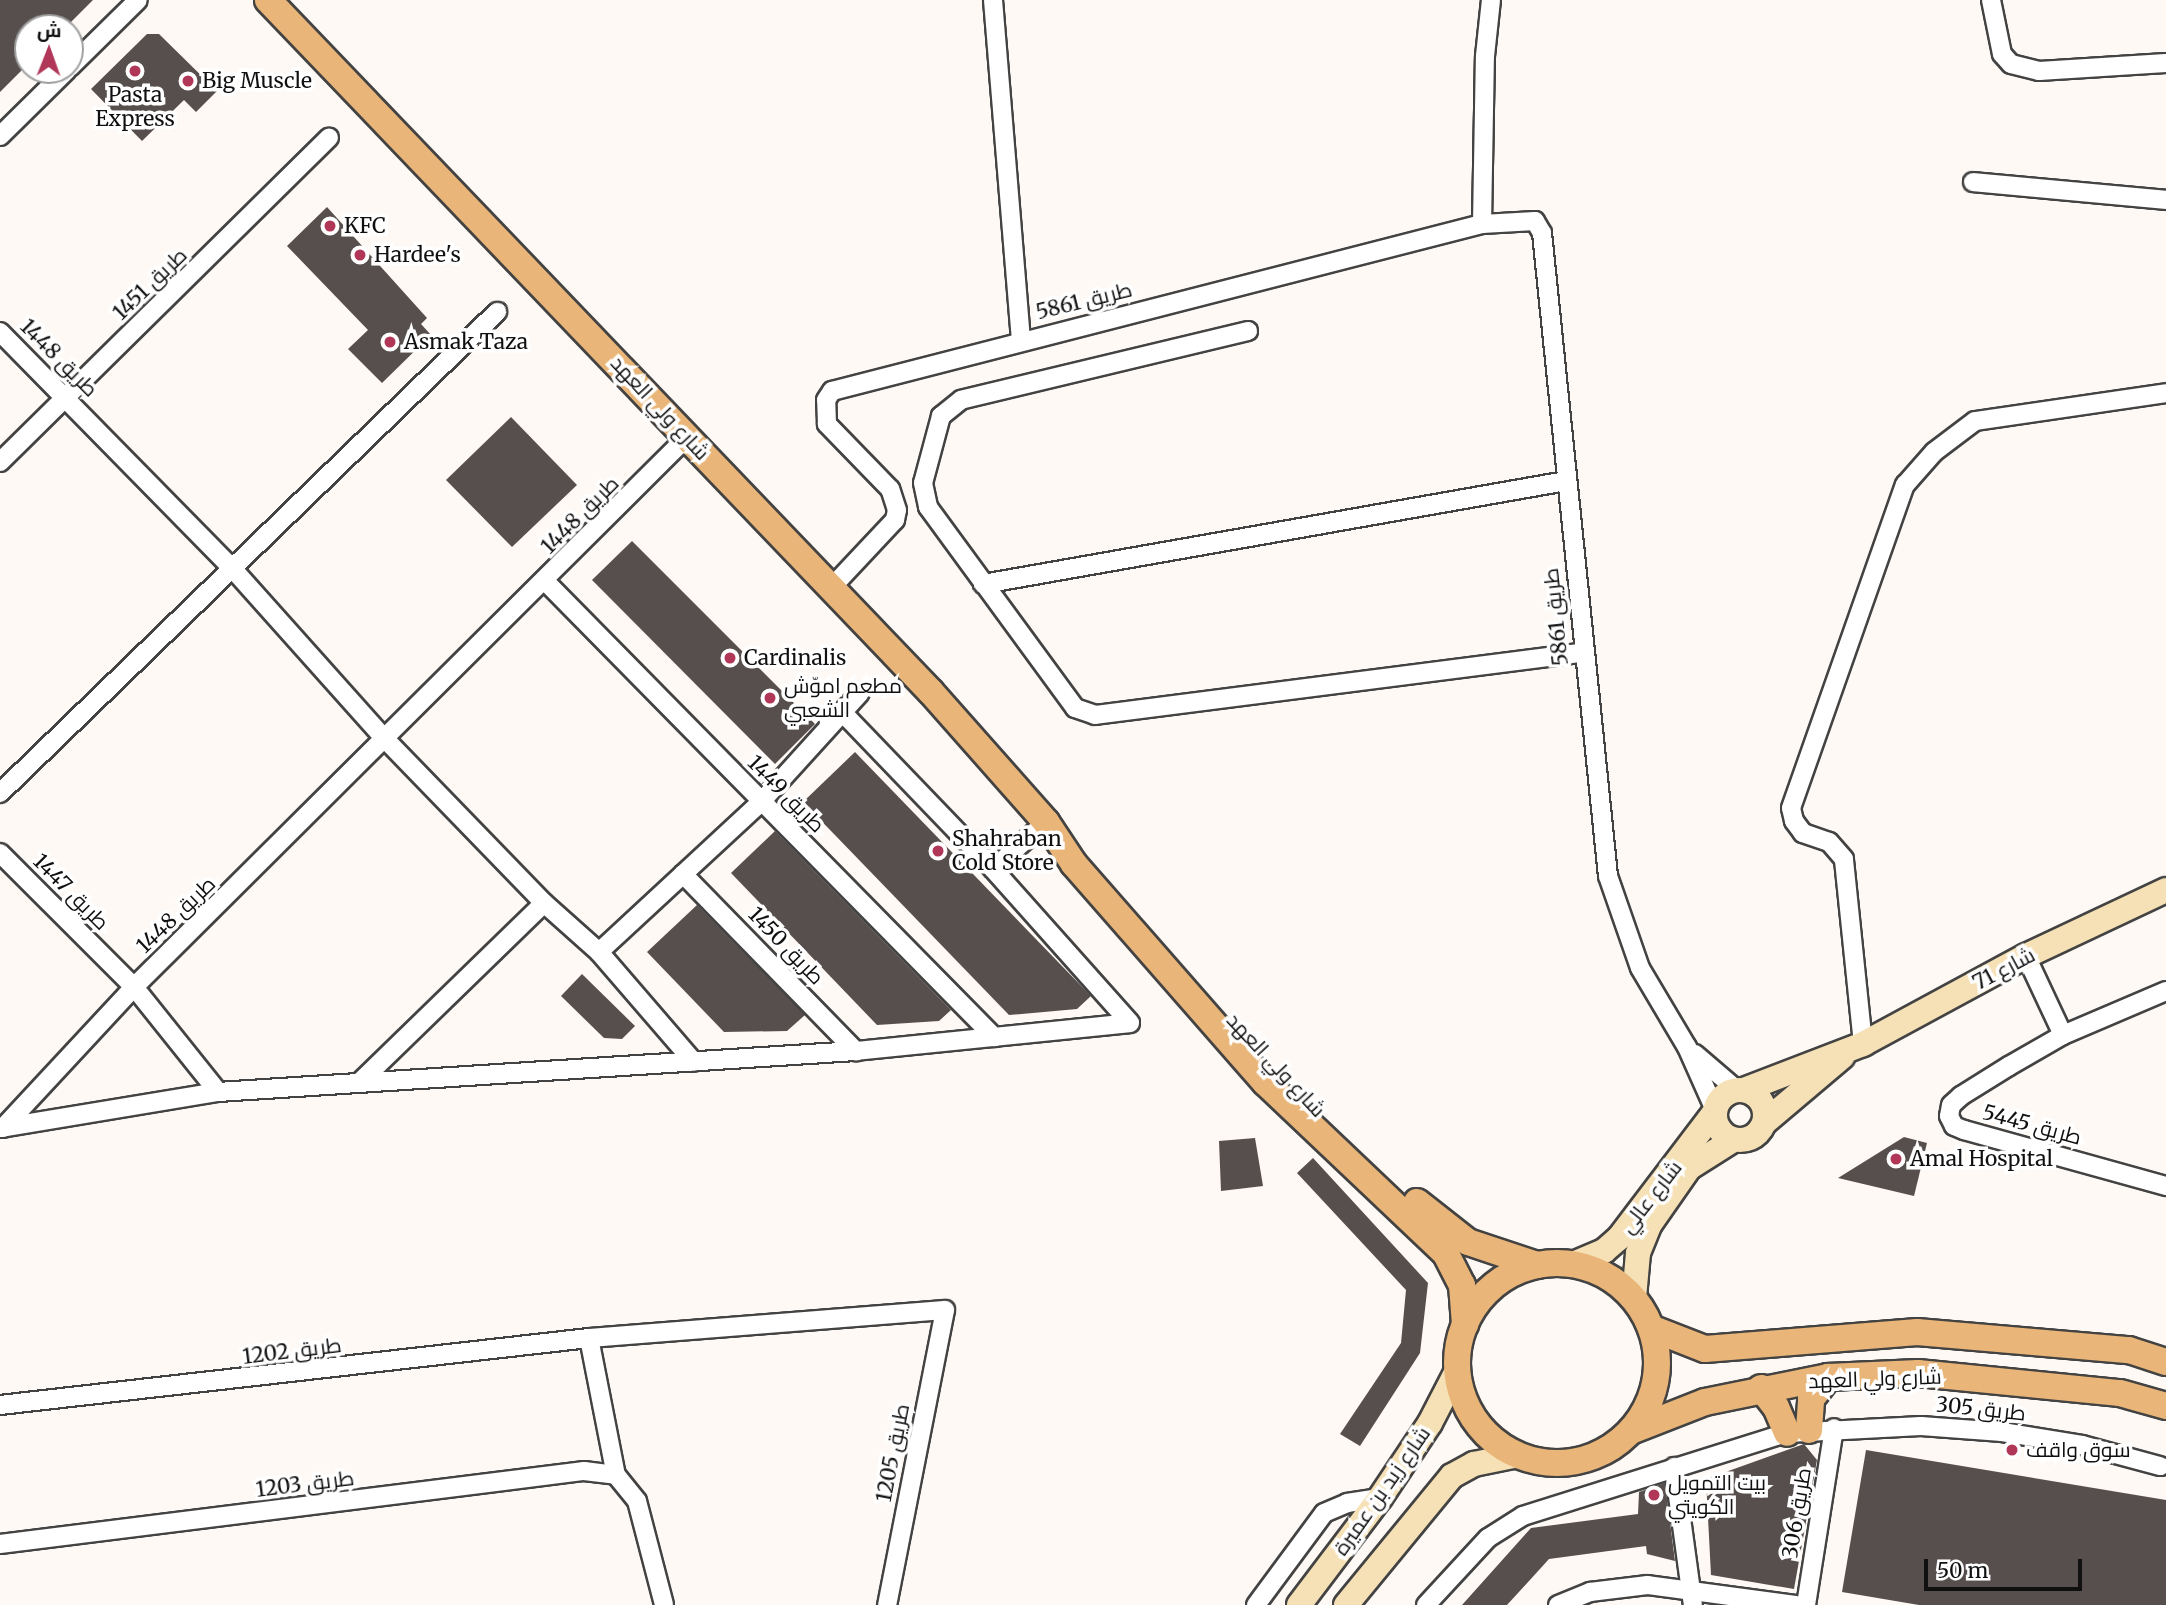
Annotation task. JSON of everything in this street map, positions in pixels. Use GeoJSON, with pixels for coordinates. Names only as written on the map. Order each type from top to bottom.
{"type":"FeatureCollection","features":[{"type":"Feature","properties":{"kind":"main road","name":"شارع ولي العهد"},"geometry":{"type":"LineString","coordinates":[[268,0],[430,165],[687,438],[832,587],[1046,822],[1089,858],[1266,1057],[1343,1136],[1448,1229],[1490,1252],[1537,1265]]}},
{"type":"Feature","properties":{"kind":"main road","name":"شارع ولي العهد"},"geometry":{"type":"LineString","coordinates":[[1046,822],[1074,864],[1265,1082],[1446,1254],[1462,1285],[1465,1325]]}},
{"type":"Feature","properties":{"kind":"main road"},"geometry":{"type":"LineString","coordinates":[[1573,1264],[1606,1276],[1634,1298],[1651,1328],[1657,1355],[1656,1382],[1647,1408],[1631,1431],[1607,1450],[1578,1461],[1548,1462],[1518,1455],[1494,1441],[1476,1421],[1463,1397],[1457,1371],[1465,1325],[1488,1291],[1510,1274],[1537,1265],[1573,1264]]}},
{"type":"Feature","properties":{"kind":"main road","name":"شارع ولي العهد"},"geometry":{"type":"LineString","coordinates":[[1651,1328],[1705,1349],[1917,1332],[2129,1350],[2166,1362]]}},
{"type":"Feature","properties":{"kind":"main road","name":"شارع ولي العهد"},"geometry":{"type":"LineString","coordinates":[[1631,1431],[1705,1402],[1760,1388],[1828,1377],[1918,1373],[2120,1393],[2166,1406]]}},
{"type":"Feature","properties":{"kind":"main road"},"geometry":{"type":"LineString","coordinates":[[1810,1430],[1811,1399],[1828,1377]]}},
{"type":"Feature","properties":{"kind":"main road"},"geometry":{"type":"LineString","coordinates":[[1760,1388],[1776,1407],[1810,1430]]}},
{"type":"Feature","properties":{"kind":"street"},"geometry":{"type":"LineString","coordinates":[[84,54],[138,0]]}},
{"type":"Feature","properties":{"kind":"street"},"geometry":{"type":"LineString","coordinates":[[993,0],[1021,340]]}},
{"type":"Feature","properties":{"kind":"street"},"geometry":{"type":"LineString","coordinates":[[1482,224],[1485,56],[1491,0]]}},
{"type":"Feature","properties":{"kind":"street"},"geometry":{"type":"LineString","coordinates":[[1991,0],[2002,54],[2011,65],[2039,71],[2166,63]]}},
{"type":"Feature","properties":{"kind":"street"},"geometry":{"type":"LineString","coordinates":[[0,136],[54,84]]}},
{"type":"Feature","properties":{"kind":"street","name":"طريق 1451"},"geometry":{"type":"LineString","coordinates":[[0,462],[330,138]]}},
{"type":"Feature","properties":{"kind":"street"},"geometry":{"type":"LineString","coordinates":[[1973,182],[2166,200]]}},
{"type":"Feature","properties":{"kind":"street","name":"طريق 5861"},"geometry":{"type":"LineString","coordinates":[[832,587],[895,520],[897,510],[890,489],[827,424],[825,400],[842,386],[1482,224],[1528,219],[1539,225],[1602,844],[1616,907],[1640,968],[1687,1047],[1714,1112]]}},
{"type":"Feature","properties":{"kind":"street"},"geometry":{"type":"LineString","coordinates":[[0,793],[497,312]]}},
{"type":"Feature","properties":{"kind":"street"},"geometry":{"type":"LineString","coordinates":[[1248,331],[961,400],[941,416],[923,483],[928,507],[1075,709],[1095,716],[1582,653]]}},
{"type":"Feature","properties":{"kind":"street","name":"طريق 1448"},"geometry":{"type":"LineString","coordinates":[[0,332],[232,568],[386,740],[544,903],[599,952],[694,1062]]}},
{"type":"Feature","properties":{"kind":"street"},"geometry":{"type":"LineString","coordinates":[[1854,1049],[1844,859],[1829,842],[1804,833],[1794,821],[1791,808],[1905,485],[1934,452],[1975,421],[2166,393]]}},
{"type":"Feature","properties":{"kind":"street","name":"طريق 1448"},"geometry":{"type":"LineString","coordinates":[[2,1128],[134,987],[546,582],[687,438]]}},
{"type":"Feature","properties":{"kind":"street"},"geometry":{"type":"LineString","coordinates":[[983,584],[1566,481]]}},
{"type":"Feature","properties":{"kind":"street","name":"طريق 1449"},"geometry":{"type":"LineString","coordinates":[[546,582],[994,1037]]}},
{"type":"Feature","properties":{"kind":"street"},"geometry":{"type":"LineString","coordinates":[[599,952],[761,802],[844,714],[860,693]]}},
{"type":"Feature","properties":{"kind":"street"},"geometry":{"type":"LineString","coordinates":[[2,1128],[218,1092],[856,1051],[1130,1023],[993,869],[844,714]]}},
{"type":"Feature","properties":{"kind":"street"},"geometry":{"type":"LineString","coordinates":[[993,869],[1046,822]]}},
{"type":"Feature","properties":{"kind":"street","name":"طريق 1447"},"geometry":{"type":"LineString","coordinates":[[0,853],[134,987],[218,1092]]}},
{"type":"Feature","properties":{"kind":"street","name":"طريق 1450"},"geometry":{"type":"LineString","coordinates":[[683,874],[856,1051]]}},
{"type":"Feature","properties":{"kind":"street","name":"شارع 71"},"geometry":{"type":"LineString","coordinates":[[1765,1122],[1854,1049],[2026,956],[2166,890]]}},
{"type":"Feature","properties":{"kind":"street"},"geometry":{"type":"LineString","coordinates":[[361,1081],[544,903]]}},
{"type":"Feature","properties":{"kind":"street"},"geometry":{"type":"LineString","coordinates":[[2026,956],[2063,1035]]}},
{"type":"Feature","properties":{"kind":"street","name":"طريق 5445"},"geometry":{"type":"LineString","coordinates":[[2166,991],[2063,1035],[1961,1096],[1951,1105],[1949,1116],[1954,1126],[2166,1186]]}},
{"type":"Feature","properties":{"kind":"street","name":"طريق 5861"},"geometry":{"type":"LineString","coordinates":[[1687,1047],[1740,1090]]}},
{"type":"Feature","properties":{"kind":"street","name":"شارع 71"},"geometry":{"type":"LineString","coordinates":[[1740,1090],[1773,1082],[1829,1054],[1854,1049]]}},
{"type":"Feature","properties":{"kind":"street"},"geometry":{"type":"LineString","coordinates":[[1740,1090],[1759,1098],[1765,1122],[1753,1138],[1733,1140],[1719,1130],[1714,1112],[1723,1096],[1740,1090]]}},
{"type":"Feature","properties":{"kind":"street","name":"شارع عالي"},"geometry":{"type":"LineString","coordinates":[[1634,1298],[1638,1253],[1675,1174],[1714,1112]]}},
{"type":"Feature","properties":{"kind":"street","name":"شارع عالي"},"geometry":{"type":"LineString","coordinates":[[1573,1264],[1604,1251],[1619,1238],[1675,1174],[1733,1140]]}},
{"type":"Feature","properties":{"kind":"street","name":"طريق 1202"},"geometry":{"type":"LineString","coordinates":[[0,1405],[589,1338],[945,1310]]}},
{"type":"Feature","properties":{"kind":"street","name":"طريق 1205"},"geometry":{"type":"LineString","coordinates":[[887,1605],[945,1310]]}},
{"type":"Feature","properties":{"kind":"street"},"geometry":{"type":"LineString","coordinates":[[589,1338],[617,1475],[637,1501],[664,1605]]}},
{"type":"Feature","properties":{"kind":"street","name":"شارع زيد بن عميرة"},"geometry":{"type":"LineString","coordinates":[[1299,1605],[1380,1498],[1430,1423],[1457,1371]]}},
{"type":"Feature","properties":{"kind":"street","name":"طريق 305"},"geometry":{"type":"LineString","coordinates":[[1426,1605],[1488,1538],[1523,1516],[1674,1467],[1810,1430],[1921,1426],[2002,1432],[2082,1445],[2160,1466]]}},
{"type":"Feature","properties":{"kind":"street","name":"طريق 306"},"geometry":{"type":"LineString","coordinates":[[1806,1605],[1810,1430]]}},
{"type":"Feature","properties":{"kind":"street","name":"شارع زيد بن عميرة"},"geometry":{"type":"LineString","coordinates":[[1346,1605],[1452,1476],[1474,1464],[1518,1455]]}},
{"type":"Feature","properties":{"kind":"street"},"geometry":{"type":"LineString","coordinates":[[1674,1467],[1691,1596]]}},
{"type":"Feature","properties":{"kind":"street","name":"طريق 1203"},"geometry":{"type":"LineString","coordinates":[[0,1544],[584,1471],[617,1475]]}},
{"type":"Feature","properties":{"kind":"street"},"geometry":{"type":"LineString","coordinates":[[1256,1605],[1324,1513],[1348,1503],[1380,1498]]}},
{"type":"Feature","properties":{"kind":"street"},"geometry":{"type":"LineString","coordinates":[[1558,1605],[1619,1586],[1691,1596],[1796,1605]]}},
{"type":"Feature","properties":{"kind":"building"},"geometry":{"type":"Polygon","coordinates":[[[0,0],[93,0],[79,14],[14,14],[14,78],[0,92],[0,0]]]}},
{"type":"Feature","properties":{"kind":"building"},"geometry":{"type":"Polygon","coordinates":[[[147,34],[159,34],[217,91],[196,112],[184,100],[142,141],[91,89],[147,34]]]}},
{"type":"Feature","properties":{"kind":"building"},"geometry":{"type":"Polygon","coordinates":[[[327,207],[427,318],[421,324],[431,335],[382,383],[348,349],[368,330],[287,246],[327,207]]]}},
{"type":"Feature","properties":{"kind":"building"},"geometry":{"type":"Polygon","coordinates":[[[511,417],[577,485],[512,547],[446,480],[511,417]]]}},
{"type":"Feature","properties":{"kind":"building"},"geometry":{"type":"Polygon","coordinates":[[[632,541],[815,724],[775,764],[592,580],[632,541]]]}},
{"type":"Feature","properties":{"kind":"building"},"geometry":{"type":"Polygon","coordinates":[[[855,752],[1091,996],[1077,1009],[1009,1015],[803,802],[855,752]]]}},
{"type":"Feature","properties":{"kind":"building"},"geometry":{"type":"Polygon","coordinates":[[[775,831],[951,1010],[939,1021],[877,1025],[731,873],[775,831]]]}},
{"type":"Feature","properties":{"kind":"building"},"geometry":{"type":"Polygon","coordinates":[[[697,905],[805,1015],[787,1031],[724,1032],[647,952],[697,905]]]}},
{"type":"Feature","properties":{"kind":"building"},"geometry":{"type":"Polygon","coordinates":[[[582,974],[635,1026],[622,1039],[604,1038],[561,996],[582,974]]]}},
{"type":"Feature","properties":{"kind":"building","name":"Amal Hospital"},"geometry":{"type":"Polygon","coordinates":[[[1904,1137],[1927,1143],[1914,1196],[1838,1178],[1904,1137]]]}},
{"type":"Feature","properties":{"kind":"building"},"geometry":{"type":"Polygon","coordinates":[[[1255,1138],[1263,1186],[1221,1191],[1219,1141],[1255,1138]]]}},
{"type":"Feature","properties":{"kind":"building"},"geometry":{"type":"Polygon","coordinates":[[[1313,1158],[1428,1283],[1420,1353],[1360,1446],[1340,1434],[1401,1343],[1406,1290],[1297,1173],[1313,1158]]]}},
{"type":"Feature","properties":{"kind":"building"},"geometry":{"type":"Polygon","coordinates":[[[1804,1444],[1817,1460],[1794,1589],[1711,1575],[1706,1479],[1804,1444]]]}},
{"type":"Feature","properties":{"kind":"building"},"geometry":{"type":"Polygon","coordinates":[[[1866,1450],[2166,1500],[2166,1605],[1919,1605],[1842,1592],[1866,1450]]]}},
{"type":"Feature","properties":{"kind":"building"},"geometry":{"type":"Polygon","coordinates":[[[1665,1483],[1675,1561],[1647,1554],[1646,1546],[1549,1559],[1507,1605],[1462,1605],[1531,1528],[1638,1514],[1639,1492],[1665,1483]]]}},
{"type":"Feature","properties":{"kind":"place","name":"Pasta Express"},"geometry":{"type":"Point","coordinates":[135,71]}},
{"type":"Feature","properties":{"kind":"place","name":"Big Muscle"},"geometry":{"type":"Point","coordinates":[188,81]}},
{"type":"Feature","properties":{"kind":"place","name":"KFC"},"geometry":{"type":"Point","coordinates":[330,226]}},
{"type":"Feature","properties":{"kind":"place","name":"Hardee's"},"geometry":{"type":"Point","coordinates":[360,255]}},
{"type":"Feature","properties":{"kind":"place","name":"Asmak Taza"},"geometry":{"type":"Point","coordinates":[390,342]}},
{"type":"Feature","properties":{"kind":"place","name":"Cardinalis"},"geometry":{"type":"Point","coordinates":[730,658]}},
{"type":"Feature","properties":{"kind":"place","name":"مطعم اموّش الشعبي"},"geometry":{"type":"Point","coordinates":[770,698]}},
{"type":"Feature","properties":{"kind":"place","name":"Shahraban Cold Store"},"geometry":{"type":"Point","coordinates":[938,851]}},
{"type":"Feature","properties":{"kind":"place","name":"Amal Hospital"},"geometry":{"type":"Point","coordinates":[1896,1159]}},
{"type":"Feature","properties":{"kind":"place","name":"سوق واقف"},"geometry":{"type":"Point","coordinates":[2012,1450]}},
{"type":"Feature","properties":{"kind":"place","name":"بيت التمويل الكويتي"},"geometry":{"type":"Point","coordinates":[1654,1495]}}]}
